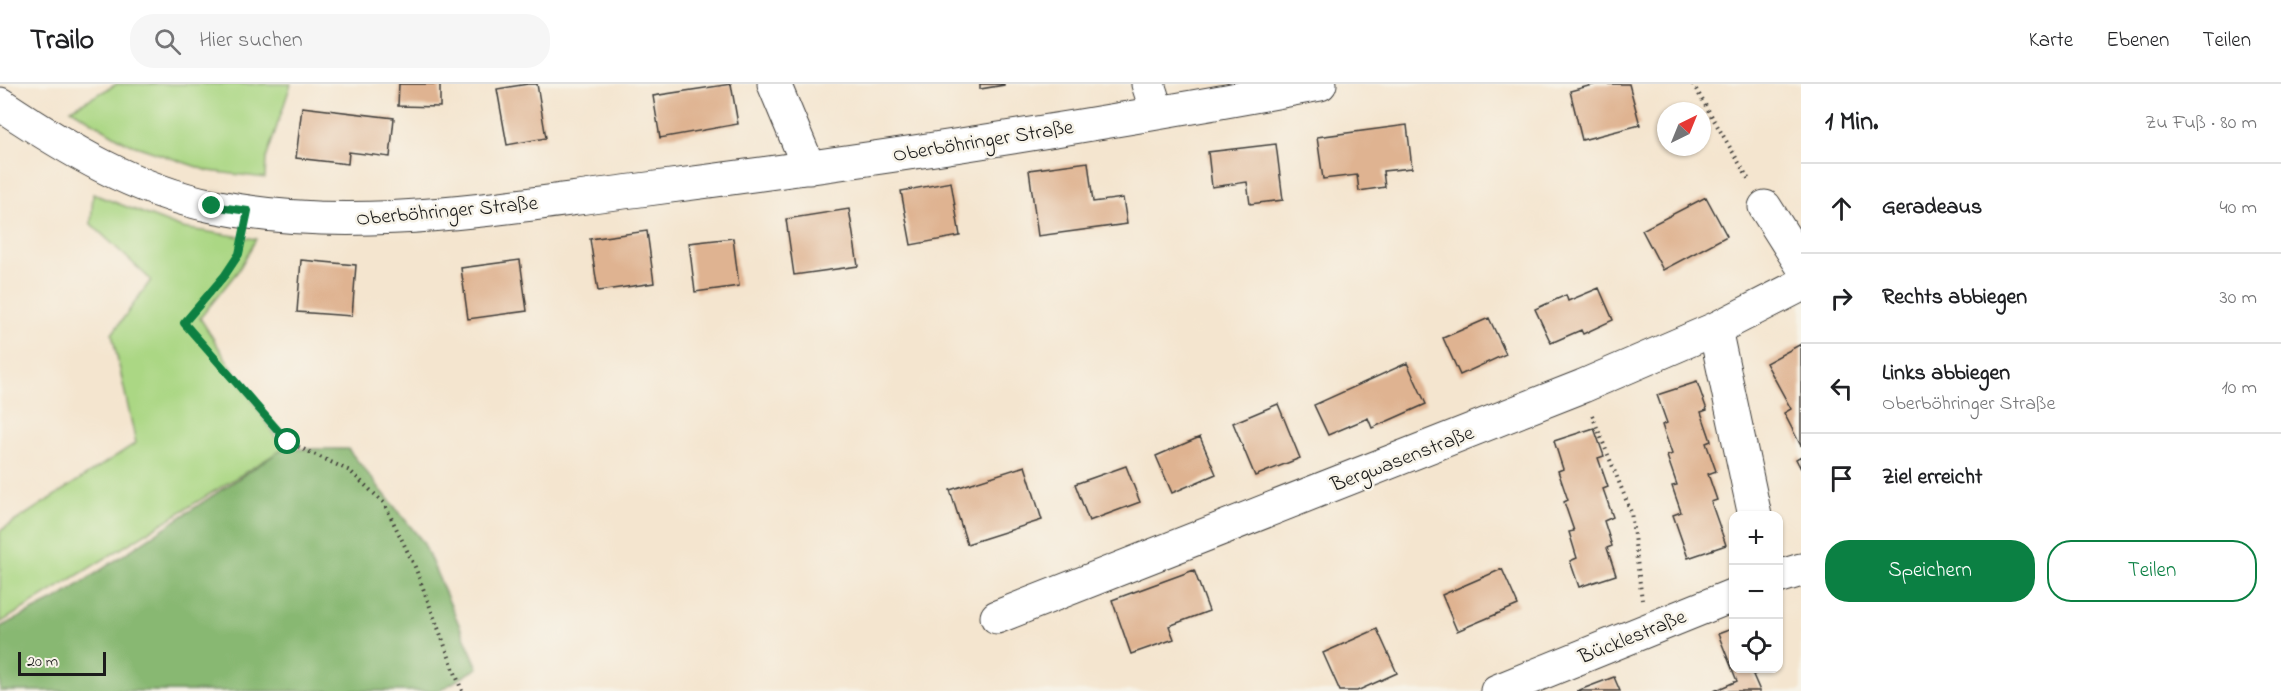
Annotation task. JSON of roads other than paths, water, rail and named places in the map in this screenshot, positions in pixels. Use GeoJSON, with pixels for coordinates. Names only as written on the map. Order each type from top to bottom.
{"type":"FeatureCollection","features":[{"type":"Feature","properties":{"kind":"street"},"geometry":{"type":"LineString","coordinates":[[774,84],[809,168]]}},
{"type":"Feature","properties":{"kind":"street","name":"Oberböhringer Straße"},"geometry":{"type":"LineString","coordinates":[[0,104],[98,164],[156,190],[212,206],[330,220],[426,216],[809,168],[1153,98],[1320,84]]}},
{"type":"Feature","properties":{"kind":"street"},"geometry":{"type":"LineString","coordinates":[[1765,207],[1801,264]]}},
{"type":"Feature","properties":{"kind":"street","name":"Bergwasenstraße"},"geometry":{"type":"LineString","coordinates":[[997,617],[1583,386],[1715,329],[1801,285]]}},
{"type":"Feature","properties":{"kind":"street"},"geometry":{"type":"LineString","coordinates":[[1715,329],[1754,511]]}},
{"type":"Feature","properties":{"kind":"street"},"geometry":{"type":"LineString","coordinates":[[1783,576],[1801,570]]}},
{"type":"Feature","properties":{"kind":"street","name":"Bücklestraße"},"geometry":{"type":"LineString","coordinates":[[1497,691],[1729,597]]}}]}
